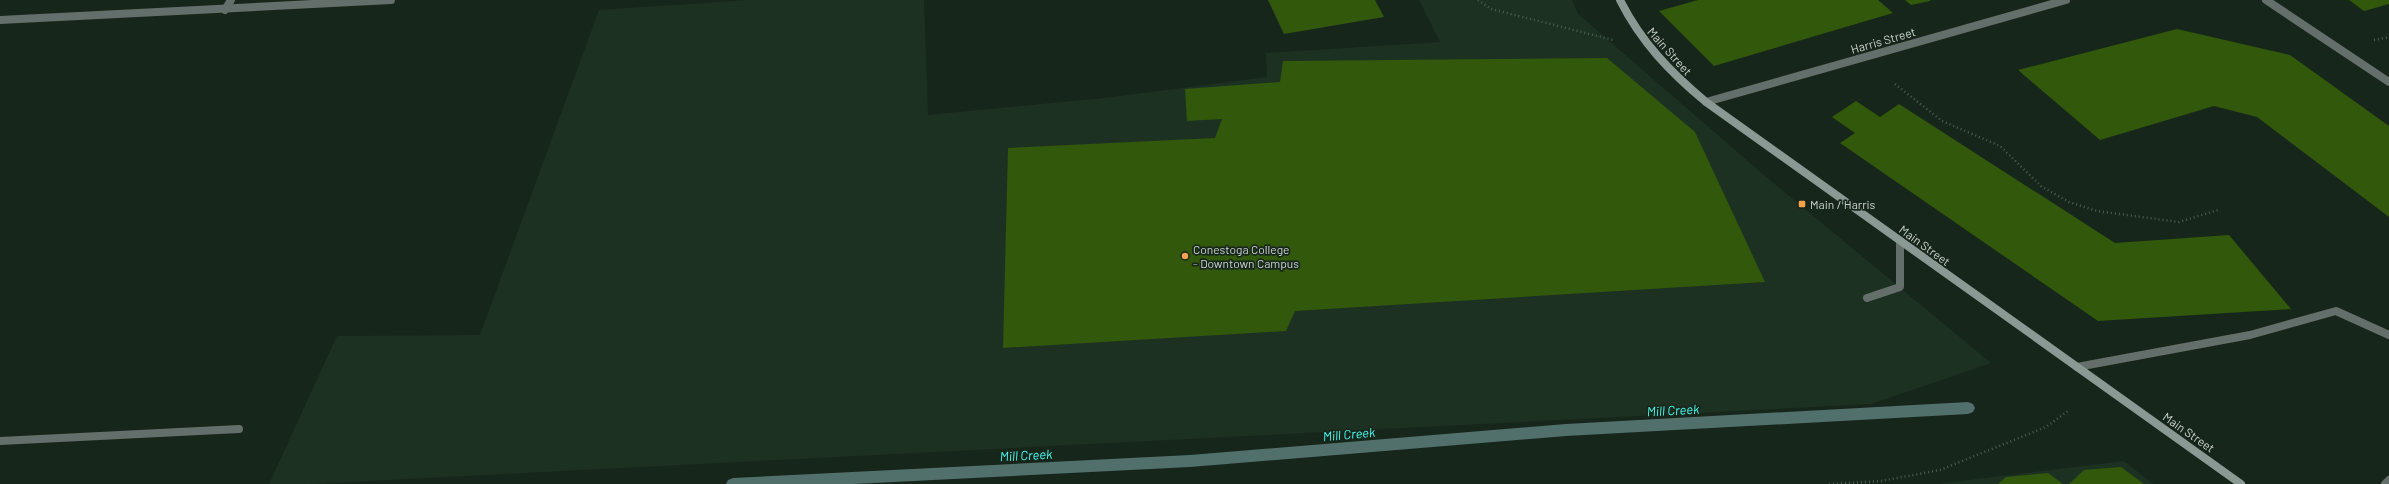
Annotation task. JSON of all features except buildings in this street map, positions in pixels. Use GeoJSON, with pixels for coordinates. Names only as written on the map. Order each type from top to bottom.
{"type":"FeatureCollection","features":[{"type":"Feature","properties":{"kind":"main road","name":"Main Street"},"geometry":{"type":"LineString","coordinates":[[1620,0],[1641,40],[1681,82],[1706,102],[2241,484]]}},
{"type":"Feature","properties":{"kind":"street"},"geometry":{"type":"LineString","coordinates":[[225,10],[231,0]]}},
{"type":"Feature","properties":{"kind":"street"},"geometry":{"type":"LineString","coordinates":[[0,20],[225,10],[391,0]]}},
{"type":"Feature","properties":{"kind":"street","name":"Harris Street"},"geometry":{"type":"LineString","coordinates":[[1706,102],[2066,0]]}},
{"type":"Feature","properties":{"kind":"street"},"geometry":{"type":"LineString","coordinates":[[2266,0],[2389,82]]}},
{"type":"Feature","properties":{"kind":"street"},"geometry":{"type":"LineString","coordinates":[[1867,298],[1900,287],[1900,241]]}},
{"type":"Feature","properties":{"kind":"street"},"geometry":{"type":"LineString","coordinates":[[2077,367],[2250,336],[2336,311],[2389,335]]}},
{"type":"Feature","properties":{"kind":"street"},"geometry":{"type":"LineString","coordinates":[[0,441],[239,429]]}},
{"type":"Feature","properties":{"kind":"street"},"geometry":{"type":"LineString","coordinates":[[2385,484],[2389,480]]}},
{"type":"Feature","properties":{"kind":"path"},"geometry":{"type":"LineString","coordinates":[[1478,0],[1491,9],[1610,40],[1641,40]]}},
{"type":"Feature","properties":{"kind":"path"},"geometry":{"type":"LineString","coordinates":[[2368,42],[2389,37]]}},
{"type":"Feature","properties":{"kind":"path"},"geometry":{"type":"LineString","coordinates":[[1895,84],[1942,121],[2000,146],[2041,186],[2069,202],[2097,211],[2179,222],[2218,210]]}},
{"type":"Feature","properties":{"kind":"path"},"geometry":{"type":"LineString","coordinates":[[1829,484],[1881,481],[1940,470],[2046,427],[2068,411]]}},
{"type":"Feature","properties":{"kind":"shaded area","name":"Conestoga College - Downtown Campus"},"geometry":{"type":"Polygon","coordinates":[[[749,0],[924,0],[928,115],[1104,98],[1267,77],[1266,53],[1440,42],[1419,0],[1572,0],[1578,14],[1765,176],[1991,363],[1871,404],[309,484],[269,484],[337,336],[480,335],[599,10],[749,0]]]}},
{"type":"Feature","properties":{"kind":"shaded area"},"geometry":{"type":"Polygon","coordinates":[[[2124,461],[2153,484],[1937,484],[2124,461]]]}},
{"type":"Feature","properties":{"kind":"waterway","name":"Mill Creek"},"geometry":{"type":"LineString","coordinates":[[733,484],[1190,461],[1566,430],[1968,408]]}},
{"type":"Feature","properties":{"kind":"place","name":"Main / Harris"},"geometry":{"type":"Point","coordinates":[1802,204]}},
{"type":"Feature","properties":{"kind":"place","name":"Conestoga College - Downtown Campus"},"geometry":{"type":"Point","coordinates":[1185,256]}}]}
